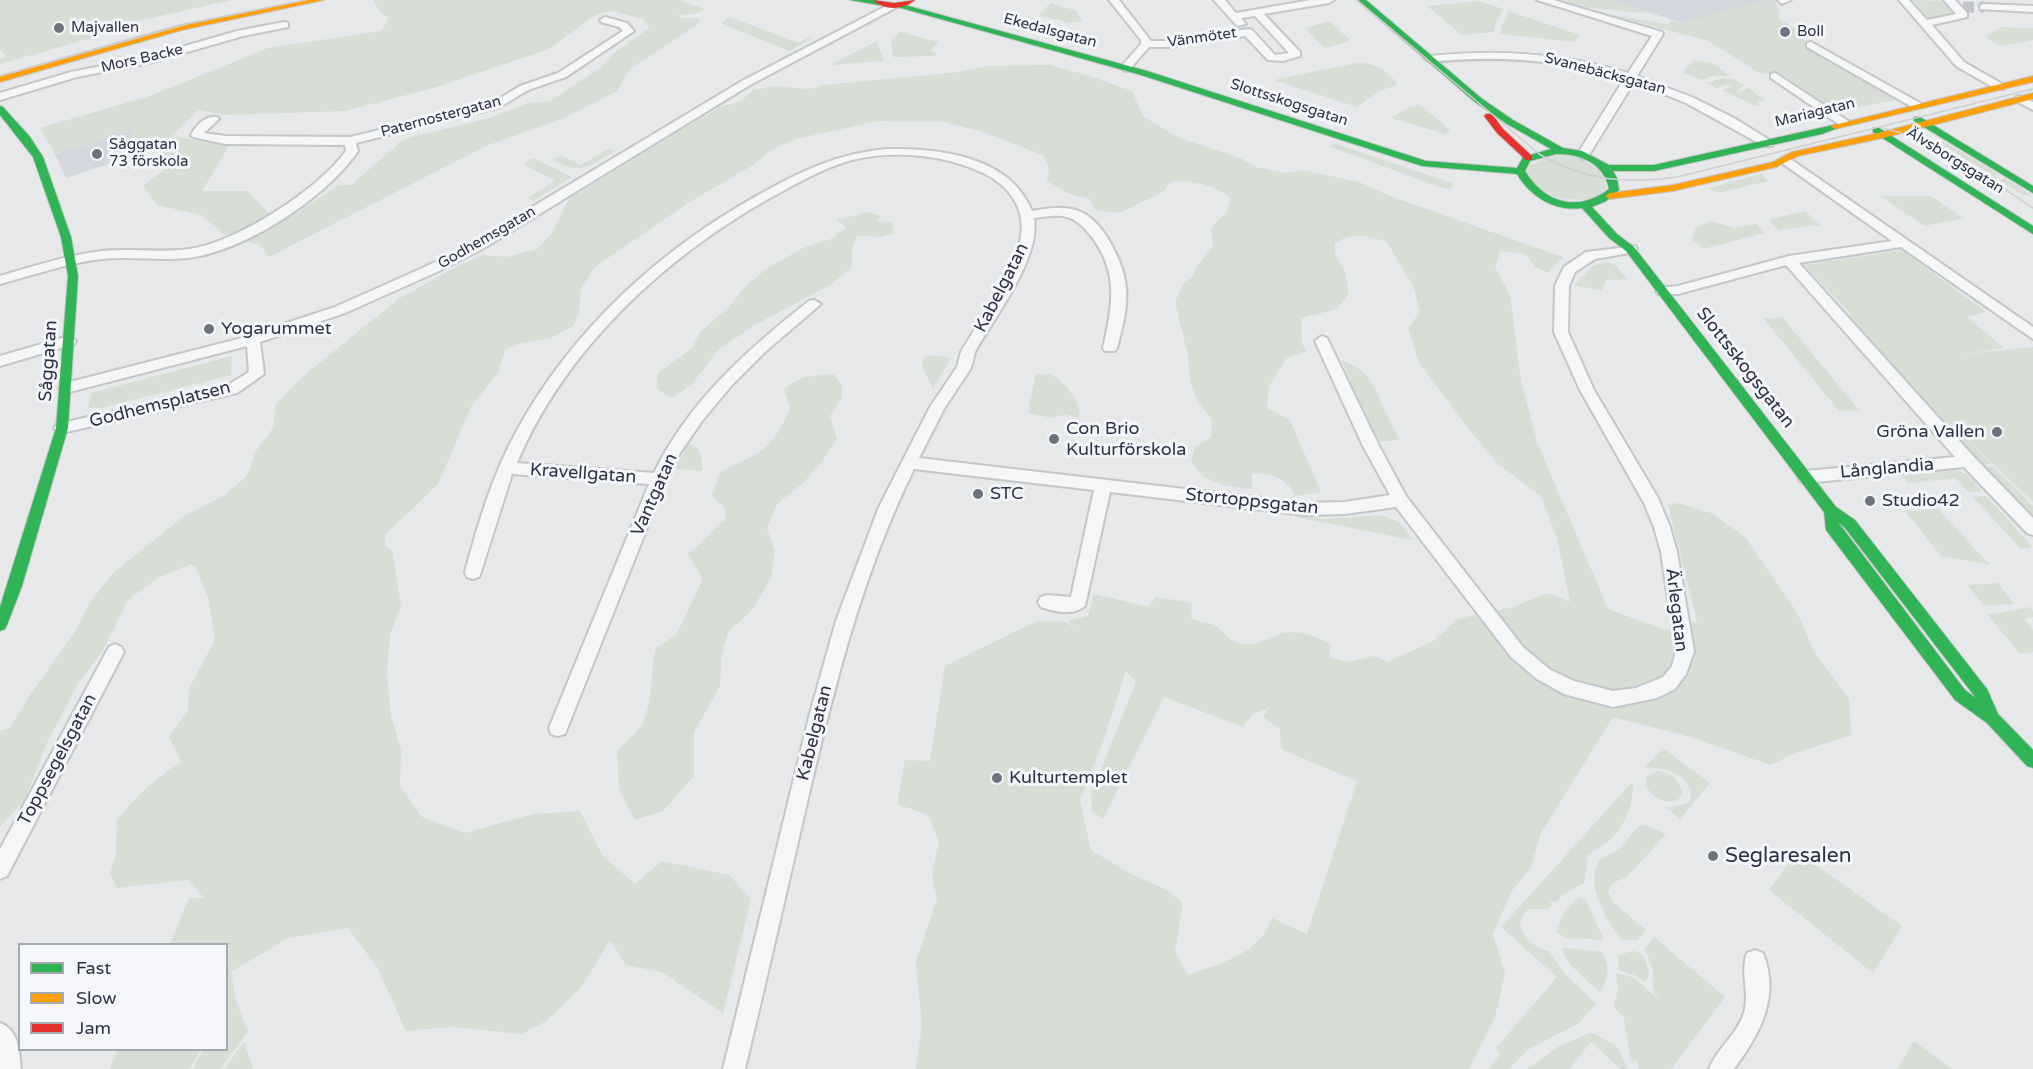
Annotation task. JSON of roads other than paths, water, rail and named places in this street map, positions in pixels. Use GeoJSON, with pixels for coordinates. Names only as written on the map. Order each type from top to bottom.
{"type":"FeatureCollection","features":[{"type":"Feature","properties":{"kind":"street"},"geometry":{"type":"LineString","coordinates":[[0,68],[190,18],[276,0]]}},
{"type":"Feature","properties":{"kind":"street"},"geometry":{"type":"LineString","coordinates":[[0,80],[181,28],[320,0]]}},
{"type":"Feature","properties":{"kind":"street","name":"Ekedalsgatan"},"geometry":{"type":"LineString","coordinates":[[854,0],[1129,64]]}},
{"type":"Feature","properties":{"kind":"street","name":"Ekedalsgatan"},"geometry":{"type":"LineString","coordinates":[[911,0],[1129,64]]}},
{"type":"Feature","properties":{"kind":"street","name":"Godhemsgatan"},"geometry":{"type":"LineString","coordinates":[[66,388],[253,339],[340,309],[446,262],[479,245],[746,83],[884,6],[911,0]]}},
{"type":"Feature","properties":{"kind":"street"},"geometry":{"type":"LineString","coordinates":[[1114,0],[1146,40],[1146,44],[1129,64]]}},
{"type":"Feature","properties":{"kind":"street"},"geometry":{"type":"LineString","coordinates":[[1219,0],[1248,32]]}},
{"type":"Feature","properties":{"kind":"street"},"geometry":{"type":"LineString","coordinates":[[1234,16],[1329,0]]}},
{"type":"Feature","properties":{"kind":"street"},"geometry":{"type":"LineString","coordinates":[[1361,0],[1478,100],[1561,151]]}},
{"type":"Feature","properties":{"kind":"street"},"geometry":{"type":"LineString","coordinates":[[1542,0],[1658,34],[1585,150]]}},
{"type":"Feature","properties":{"kind":"street"},"geometry":{"type":"LineString","coordinates":[[1904,0],[1960,64],[2000,87]]}},
{"type":"Feature","properties":{"kind":"street"},"geometry":{"type":"LineString","coordinates":[[1925,24],[1963,15],[1956,5]]}},
{"type":"Feature","properties":{"kind":"street"},"geometry":{"type":"LineString","coordinates":[[1984,8],[2033,9]]}},
{"type":"Feature","properties":{"kind":"street","name":"Vänmötet"},"geometry":{"type":"LineString","coordinates":[[1146,44],[1172,44],[1248,32],[1272,58],[1283,58],[1296,54],[1257,12]]}},
{"type":"Feature","properties":{"kind":"street","name":"Paternostergatan"},"geometry":{"type":"LineString","coordinates":[[213,119],[200,129],[197,135],[225,140],[350,141],[496,105],[524,87],[562,75],[629,31],[623,25],[604,20]]}},
{"type":"Feature","properties":{"kind":"street","name":"Mors Backe"},"geometry":{"type":"LineString","coordinates":[[0,97],[75,74],[149,60],[241,33],[284,25]]}},
{"type":"Feature","properties":{"kind":"street"},"geometry":{"type":"LineString","coordinates":[[1811,45],[1916,105]]}},
{"type":"Feature","properties":{"kind":"street","name":"Svanebäcksgatan"},"geometry":{"type":"LineString","coordinates":[[1430,59],[1473,53],[1503,53],[1563,60],[1663,88],[1710,108],[1768,142]]}},
{"type":"Feature","properties":{"kind":"street","name":"Slottsskogsgatan"},"geometry":{"type":"LineString","coordinates":[[1129,64],[1426,155],[1455,168],[1520,171]]}},
{"type":"Feature","properties":{"kind":"street"},"geometry":{"type":"LineString","coordinates":[[1775,76],[1844,123]]}},
{"type":"Feature","properties":{"kind":"street","name":"Mariagatan"},"geometry":{"type":"LineString","coordinates":[[1605,166],[1633,170],[1654,168],[1819,132],[1859,119],[2033,79]]}},
{"type":"Feature","properties":{"kind":"street"},"geometry":{"type":"LineString","coordinates":[[2026,97],[2033,106]]}},
{"type":"Feature","properties":{"kind":"street","name":"Mariagatan"},"geometry":{"type":"LineString","coordinates":[[1606,199],[1672,188],[1786,160],[1795,154],[1883,135],[2026,97]]}},
{"type":"Feature","properties":{"kind":"street"},"geometry":{"type":"LineString","coordinates":[[1478,100],[1500,131],[1529,158]]}},
{"type":"Feature","properties":{"kind":"street","name":"Såggatan"},"geometry":{"type":"LineString","coordinates":[[0,109],[25,137],[43,168],[43,174],[62,221],[72,261],[62,428],[15,586],[0,625]]}},
{"type":"Feature","properties":{"kind":"street","name":"Älvsborgsgatan"},"geometry":{"type":"LineString","coordinates":[[1901,109],[2033,190]]}},
{"type":"Feature","properties":{"kind":"street","name":"Älvsborgsgatan"},"geometry":{"type":"LineString","coordinates":[[1859,119],[2033,231]]}},
{"type":"Feature","properties":{"kind":"street"},"geometry":{"type":"LineString","coordinates":[[0,280],[72,261],[118,254],[184,255],[217,246],[289,207],[335,175],[352,151],[350,141]]}},
{"type":"Feature","properties":{"kind":"street"},"geometry":{"type":"LineString","coordinates":[[1585,150],[1605,166],[1614,182],[1614,190],[1606,199],[1585,206],[1556,202],[1536,193],[1523,181],[1520,171],[1529,158],[1544,152],[1585,150]]}},
{"type":"Feature","properties":{"kind":"street"},"geometry":{"type":"LineString","coordinates":[[473,572],[494,500],[533,416],[589,336],[637,287],[695,240],[733,214],[823,165],[872,154],[922,153],[944,156],[978,166],[1000,177],[1016,191],[1024,202],[1028,214],[1059,212],[1078,215],[1090,226],[1110,254],[1119,272],[1118,315],[1110,348]]}},
{"type":"Feature","properties":{"kind":"street"},"geometry":{"type":"LineString","coordinates":[[1786,160],[2033,334]]}},
{"type":"Feature","properties":{"kind":"street","name":"Slottsskogsgatan"},"geometry":{"type":"LineString","coordinates":[[1606,199],[1630,249]]}},
{"type":"Feature","properties":{"kind":"street","name":"Slottsskogsgatan"},"geometry":{"type":"LineString","coordinates":[[1585,206],[1613,236],[1630,249],[1806,477],[1831,511],[1831,526],[1960,695],[2026,744],[2033,761]]}},
{"type":"Feature","properties":{"kind":"street","name":"Kabelgatan"},"geometry":{"type":"LineString","coordinates":[[734,1069],[818,717],[844,621],[876,533],[909,463],[938,407],[964,368],[968,352],[1023,252],[1028,236],[1028,214]]}},
{"type":"Feature","properties":{"kind":"street"},"geometry":{"type":"LineString","coordinates":[[1663,291],[1789,260],[1904,243]]}},
{"type":"Feature","properties":{"kind":"street","name":"Ärlegatan"},"geometry":{"type":"LineString","coordinates":[[1322,341],[1371,446],[1400,500],[1517,652],[1543,674],[1577,690],[1613,699],[1657,690],[1669,683],[1680,669],[1685,651],[1662,526],[1644,487],[1574,364],[1562,332],[1562,286],[1569,270],[1591,255],[1630,249]]}},
{"type":"Feature","properties":{"kind":"street"},"geometry":{"type":"LineString","coordinates":[[1789,260],[1968,461],[2033,529]]}},
{"type":"Feature","properties":{"kind":"street","name":"Vantgatan"},"geometry":{"type":"LineString","coordinates":[[558,728],[659,479],[683,437],[722,385],[748,358],[814,304]]}},
{"type":"Feature","properties":{"kind":"street"},"geometry":{"type":"LineString","coordinates":[[2018,324],[2033,319]]}},
{"type":"Feature","properties":{"kind":"street","name":"Godhemsplatsen"},"geometry":{"type":"LineString","coordinates":[[62,428],[232,389],[257,374],[253,339]]}},
{"type":"Feature","properties":{"kind":"street"},"geometry":{"type":"LineString","coordinates":[[0,362],[69,341]]}},
{"type":"Feature","properties":{"kind":"street","name":"Långlandia"},"geometry":{"type":"LineString","coordinates":[[1806,477],[1968,461]]}},
{"type":"Feature","properties":{"kind":"street","name":"Stortoppsgatan"},"geometry":{"type":"LineString","coordinates":[[909,463],[1305,509],[1345,508],[1400,500]]}},
{"type":"Feature","properties":{"kind":"street","name":"Kravellgatan"},"geometry":{"type":"LineString","coordinates":[[508,468],[659,479]]}},
{"type":"Feature","properties":{"kind":"street"},"geometry":{"type":"LineString","coordinates":[[1047,602],[1073,606],[1079,601],[1103,487]]}},
{"type":"Feature","properties":{"kind":"street","name":"Toppsegelsgatan"},"geometry":{"type":"LineString","coordinates":[[0,868],[115,652]]}},
{"type":"Feature","properties":{"kind":"street"},"geometry":{"type":"LineString","coordinates":[[1720,1069],[1755,1020],[1760,990],[1755,961]]}},
{"type":"Feature","properties":{"kind":"street"},"geometry":{"type":"LineString","coordinates":[[0,1035],[7,1044],[10,1069]]}},
{"type":"Feature","properties":{"kind":"tunnel"},"geometry":{"type":"LineString","coordinates":[[1963,7],[1984,7]]}},
{"type":"Feature","properties":{"kind":"tram line"},"geometry":{"type":"LineString","coordinates":[[0,76],[187,24],[305,0]]}},
{"type":"Feature","properties":{"kind":"tram line"},"geometry":{"type":"LineString","coordinates":[[1357,0],[1539,154],[1573,170],[1608,179],[1644,180],[1681,176],[2033,89]]}},
{"type":"Feature","properties":{"kind":"tram line"},"geometry":{"type":"LineString","coordinates":[[1883,128],[1904,134],[1943,151],[1980,172],[2033,208]]}},
{"type":"Feature","properties":{"kind":"place","name":"Majvallen"},"geometry":{"type":"Point","coordinates":[59,28]}},
{"type":"Feature","properties":{"kind":"place","name":"Boll"},"geometry":{"type":"Point","coordinates":[1785,32]}},
{"type":"Feature","properties":{"kind":"place","name":"Såggatan 73 förskola"},"geometry":{"type":"Point","coordinates":[97,154]}},
{"type":"Feature","properties":{"kind":"place","name":"Yogarummet"},"geometry":{"type":"Point","coordinates":[209,329]}},
{"type":"Feature","properties":{"kind":"place","name":"Gröna Vallen"},"geometry":{"type":"Point","coordinates":[1997,432]}},
{"type":"Feature","properties":{"kind":"place","name":"Con Brio Kulturförskola"},"geometry":{"type":"Point","coordinates":[1054,439]}},
{"type":"Feature","properties":{"kind":"place","name":"STC"},"geometry":{"type":"Point","coordinates":[978,494]}},
{"type":"Feature","properties":{"kind":"place","name":"Studio42"},"geometry":{"type":"Point","coordinates":[1870,501]}},
{"type":"Feature","properties":{"kind":"place","name":"Kulturtemplet"},"geometry":{"type":"Point","coordinates":[997,778]}},
{"type":"Feature","properties":{"kind":"place","name":"Seglaresalen"},"geometry":{"type":"Point","coordinates":[1713,856]}}]}
